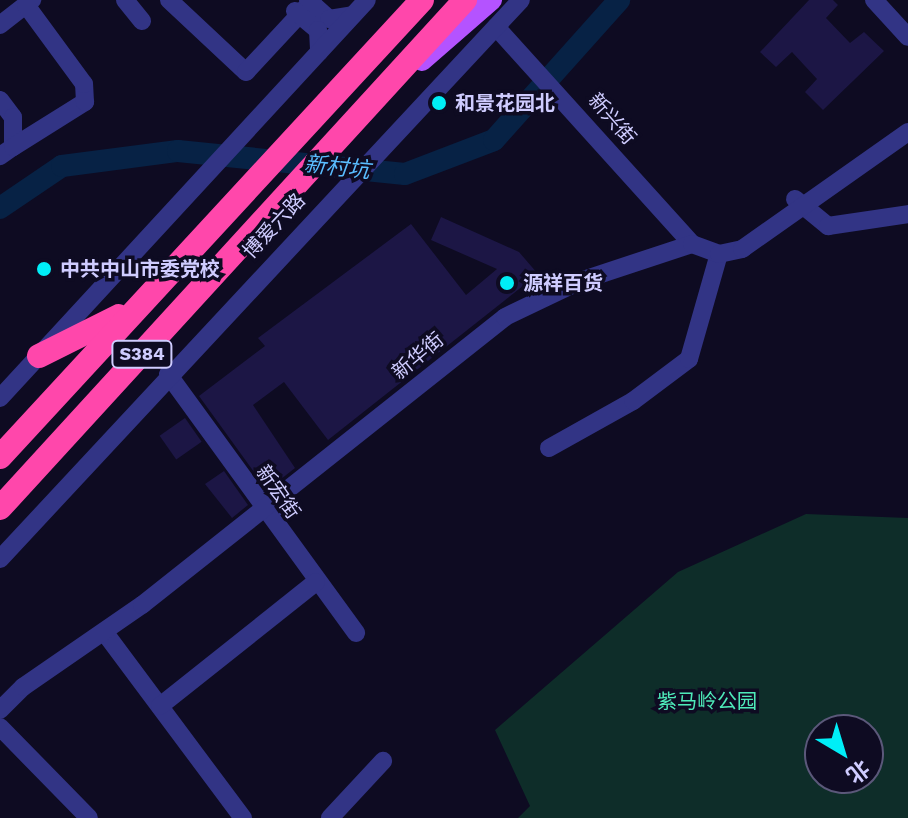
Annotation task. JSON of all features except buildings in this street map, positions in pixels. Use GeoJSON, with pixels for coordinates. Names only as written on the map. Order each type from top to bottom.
{"type":"FeatureCollection","features":[{"type":"Feature","properties":{"kind":"highway","name":"S384"},"geometry":{"type":"LineString","coordinates":[[0,457],[131,310],[422,0]]}},
{"type":"Feature","properties":{"kind":"highway","name":"博爱六路"},"geometry":{"type":"LineString","coordinates":[[0,508],[465,0]]}},
{"type":"Feature","properties":{"kind":"highway"},"geometry":{"type":"LineString","coordinates":[[39,356],[131,310]]}},
{"type":"Feature","properties":{"kind":"main road"},"geometry":{"type":"LineString","coordinates":[[401,23],[415,0]]}},
{"type":"Feature","properties":{"kind":"main road"},"geometry":{"type":"LineString","coordinates":[[368,108],[492,0]]}},
{"type":"Feature","properties":{"kind":"street"},"geometry":{"type":"LineString","coordinates":[[125,0],[142,21]]}},
{"type":"Feature","properties":{"kind":"street"},"geometry":{"type":"LineString","coordinates":[[172,0],[246,72],[305,5]]}},
{"type":"Feature","properties":{"kind":"street"},"geometry":{"type":"LineString","coordinates":[[0,398],[367,0]]}},
{"type":"Feature","properties":{"kind":"street","name":"博爱六路"},"geometry":{"type":"LineString","coordinates":[[0,559],[168,374],[521,0]]}},
{"type":"Feature","properties":{"kind":"street"},"geometry":{"type":"LineString","coordinates":[[874,0],[908,37]]}},
{"type":"Feature","properties":{"kind":"street"},"geometry":{"type":"LineString","coordinates":[[0,25],[29,2],[84,84],[85,102],[6,151]]}},
{"type":"Feature","properties":{"kind":"street"},"geometry":{"type":"LineString","coordinates":[[305,5],[329,19],[353,15]]}},
{"type":"Feature","properties":{"kind":"street"},"geometry":{"type":"LineString","coordinates":[[305,5],[318,30],[319,52]]}},
{"type":"Feature","properties":{"kind":"street","name":"新兴街"},"geometry":{"type":"LineString","coordinates":[[496,27],[692,244]]}},
{"type":"Feature","properties":{"kind":"street"},"geometry":{"type":"LineString","coordinates":[[0,100],[13,117],[6,151]]}},
{"type":"Feature","properties":{"kind":"street"},"geometry":{"type":"LineString","coordinates":[[692,244],[719,254],[742,249],[800,204],[908,132]]}},
{"type":"Feature","properties":{"kind":"street"},"geometry":{"type":"LineString","coordinates":[[800,204],[828,226],[908,214]]}},
{"type":"Feature","properties":{"kind":"street","name":"新华街"},"geometry":{"type":"LineString","coordinates":[[0,710],[23,687],[105,633],[505,317],[580,281],[692,244]]}},
{"type":"Feature","properties":{"kind":"street"},"geometry":{"type":"LineString","coordinates":[[549,448],[633,401],[689,359],[719,254]]}},
{"type":"Feature","properties":{"kind":"street","name":"新宏街"},"geometry":{"type":"LineString","coordinates":[[168,374],[262,509],[356,633]]}},
{"type":"Feature","properties":{"kind":"street"},"geometry":{"type":"LineString","coordinates":[[160,706],[316,582]]}},
{"type":"Feature","properties":{"kind":"street"},"geometry":{"type":"LineString","coordinates":[[105,633],[243,818]]}},
{"type":"Feature","properties":{"kind":"street"},"geometry":{"type":"LineString","coordinates":[[0,727],[89,818]]}},
{"type":"Feature","properties":{"kind":"street"},"geometry":{"type":"LineString","coordinates":[[330,818],[383,761]]}},
{"type":"Feature","properties":{"kind":"green space","name":"紫马岭公园"},"geometry":{"type":"Polygon","coordinates":[[[806,514],[908,518],[908,818],[518,818],[530,806],[495,730],[678,572],[806,514]]]}},
{"type":"Feature","properties":{"kind":"waterway","name":"新村坑"},"geometry":{"type":"LineString","coordinates":[[0,208],[62,166],[178,151],[405,174],[494,140],[619,0]]}},
{"type":"Feature","properties":{"kind":"place","name":"和景花园北"},"geometry":{"type":"Point","coordinates":[439,103]}},
{"type":"Feature","properties":{"kind":"place","name":"中共中山市委党校"},"geometry":{"type":"Point","coordinates":[44,269]}},
{"type":"Feature","properties":{"kind":"place","name":"源祥百货"},"geometry":{"type":"Point","coordinates":[507,283]}}]}
